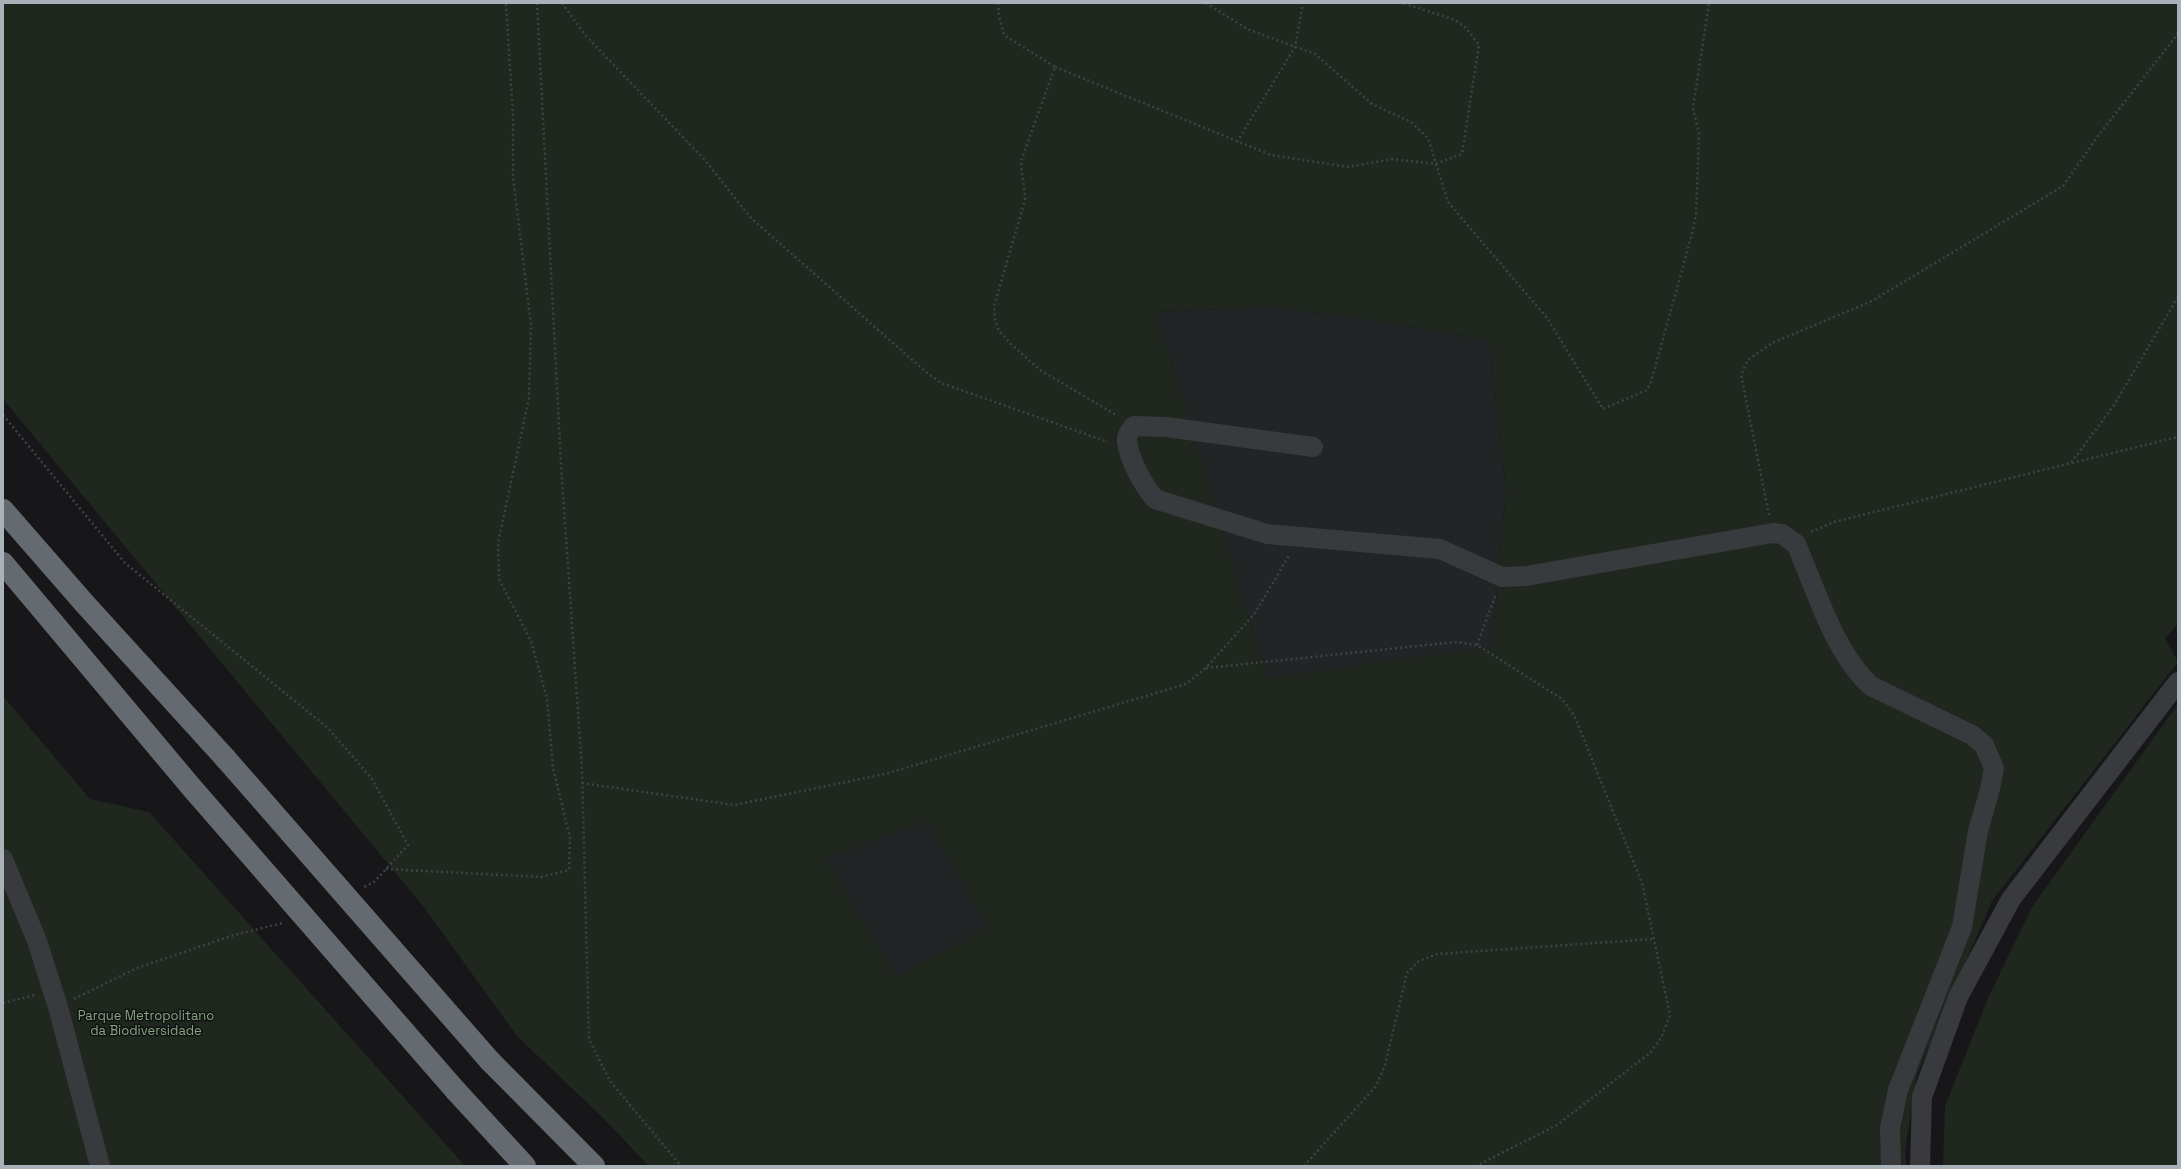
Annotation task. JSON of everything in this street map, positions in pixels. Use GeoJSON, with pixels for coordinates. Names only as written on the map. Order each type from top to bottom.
{"type":"FeatureCollection","features":[{"type":"Feature","properties":{"kind":"highway"},"geometry":{"type":"LineString","coordinates":[[3,510],[85,604],[226,759],[490,1061],[575,1166]]}},
{"type":"Feature","properties":{"kind":"highway"},"geometry":{"type":"LineString","coordinates":[[3,563],[192,788],[456,1092],[526,1166]]}},
{"type":"Feature","properties":{"kind":"highway"},"geometry":{"type":"LineString","coordinates":[[490,1061],[594,1166]]}},
{"type":"Feature","properties":{"kind":"highway"},"geometry":{"type":"LineString","coordinates":[[456,1092],[514,1166]]}},
{"type":"Feature","properties":{"kind":"lane"},"geometry":{"type":"LineString","coordinates":[[1313,447],[1166,427],[1134,426],[1128,437],[1129,448],[1143,484],[1155,499],[1267,534],[1440,549],[1502,577],[1526,576],[1782,537],[1796,544],[1842,651],[1859,675],[1871,686],[1972,735],[1984,745],[1994,768],[1978,831],[1962,927],[1898,1090],[1890,1128],[1891,1166]]}},
{"type":"Feature","properties":{"kind":"lane"},"geometry":{"type":"LineString","coordinates":[[1920,1166],[1922,1097],[1958,997],[2011,899],[2178,682]]}},
{"type":"Feature","properties":{"kind":"lane"},"geometry":{"type":"LineString","coordinates":[[3,860],[38,942],[100,1166]]}},
{"type":"Feature","properties":{"kind":"path"},"geometry":{"type":"LineString","coordinates":[[386,869],[541,877],[569,870],[570,838],[553,768],[547,699],[531,641],[499,579],[498,543],[529,398],[530,325],[513,176],[513,116],[506,3]]}},
{"type":"Feature","properties":{"kind":"path"},"geometry":{"type":"LineString","coordinates":[[537,3],[560,456],[582,783],[588,1039],[610,1080],[681,1166]]}},
{"type":"Feature","properties":{"kind":"path"},"geometry":{"type":"LineString","coordinates":[[562,3],[586,36],[704,159],[751,218],[926,372],[941,383],[1101,440],[1129,448]]}},
{"type":"Feature","properties":{"kind":"path"},"geometry":{"type":"LineString","coordinates":[[998,3],[999,16],[1004,35],[1055,67],[1271,155],[1348,167],[1392,159],[1435,164],[1462,154],[1479,45],[1465,27],[1455,20],[1402,3]]}},
{"type":"Feature","properties":{"kind":"path"},"geometry":{"type":"LineString","coordinates":[[1206,3],[1247,29],[1315,54],[1372,104],[1411,122],[1428,138],[1448,202],[1547,318],[1603,409],[1647,390],[1653,374],[1696,215],[1699,134],[1694,108],[1709,3]]}},
{"type":"Feature","properties":{"kind":"path"},"geometry":{"type":"LineString","coordinates":[[1237,142],[1295,47],[1303,3]]}},
{"type":"Feature","properties":{"kind":"path"},"geometry":{"type":"LineString","coordinates":[[2178,31],[2177,35],[2098,136],[2063,186],[1872,301],[1772,343],[1748,360],[1741,375],[1782,537],[1834,522],[2178,437]]}},
{"type":"Feature","properties":{"kind":"path"},"geometry":{"type":"LineString","coordinates":[[1055,67],[1021,161],[1021,170],[1025,183],[1025,200],[994,306],[994,320],[999,331],[1040,370],[1134,426]]}},
{"type":"Feature","properties":{"kind":"path"},"geometry":{"type":"LineString","coordinates":[[2071,463],[2114,405],[2178,297]]}},
{"type":"Feature","properties":{"kind":"path"},"geometry":{"type":"LineString","coordinates":[[3,415],[126,563],[328,728],[372,779],[408,845],[374,882]]}},
{"type":"Feature","properties":{"kind":"path"},"geometry":{"type":"LineString","coordinates":[[582,783],[734,805],[885,774],[1186,684],[1206,668],[1256,613],[1300,536]]}},
{"type":"Feature","properties":{"kind":"path"},"geometry":{"type":"LineString","coordinates":[[1477,645],[1502,577]]}},
{"type":"Feature","properties":{"kind":"path"},"geometry":{"type":"LineString","coordinates":[[1206,668],[1456,642],[1477,645],[1562,699],[1574,715],[1642,884],[1670,1015],[1662,1038],[1650,1053],[1557,1125],[1476,1166]]}},
{"type":"Feature","properties":{"kind":"path"},"geometry":{"type":"LineString","coordinates":[[3,1002],[55,999],[137,968],[234,935]]}},
{"type":"Feature","properties":{"kind":"path"},"geometry":{"type":"LineString","coordinates":[[1304,1166],[1376,1086],[1385,1065],[1407,973],[1419,961],[1437,954],[1654,939]]}},
{"type":"Feature","properties":{"kind":"shaded area"},"geometry":{"type":"Polygon","coordinates":[[[1264,307],[1348,316],[1489,340],[1506,489],[1492,647],[1267,678],[1156,312],[1264,307]]]}},
{"type":"Feature","properties":{"kind":"shaded area"},"geometry":{"type":"Polygon","coordinates":[[[927,821],[989,927],[896,978],[825,859],[927,821]]]}},
{"type":"Feature","properties":{"kind":"green space"},"geometry":{"type":"Polygon","coordinates":[[[3,3],[2178,3],[2178,624],[2165,638],[2178,662],[1992,901],[1917,1075],[1905,1150],[1906,1166],[649,1166],[600,1115],[517,1036],[423,906],[3,399],[3,3]],[[1264,307],[1156,312],[1267,678],[1492,647],[1506,489],[1489,340],[1348,316],[1264,307]],[[927,821],[826,859],[896,977],[988,927],[927,821]]]}},
{"type":"Feature","properties":{"kind":"green space","name":"Parque Metropolitano da Biodiversidade"},"geometry":{"type":"Polygon","coordinates":[[[3,696],[90,799],[149,812],[465,1166],[3,1166],[3,696]]]}},
{"type":"Feature","properties":{"kind":"green space"},"geometry":{"type":"Polygon","coordinates":[[[2178,704],[2178,1166],[1943,1166],[1945,1106],[1988,998],[2032,907],[2178,704]]]}}]}
